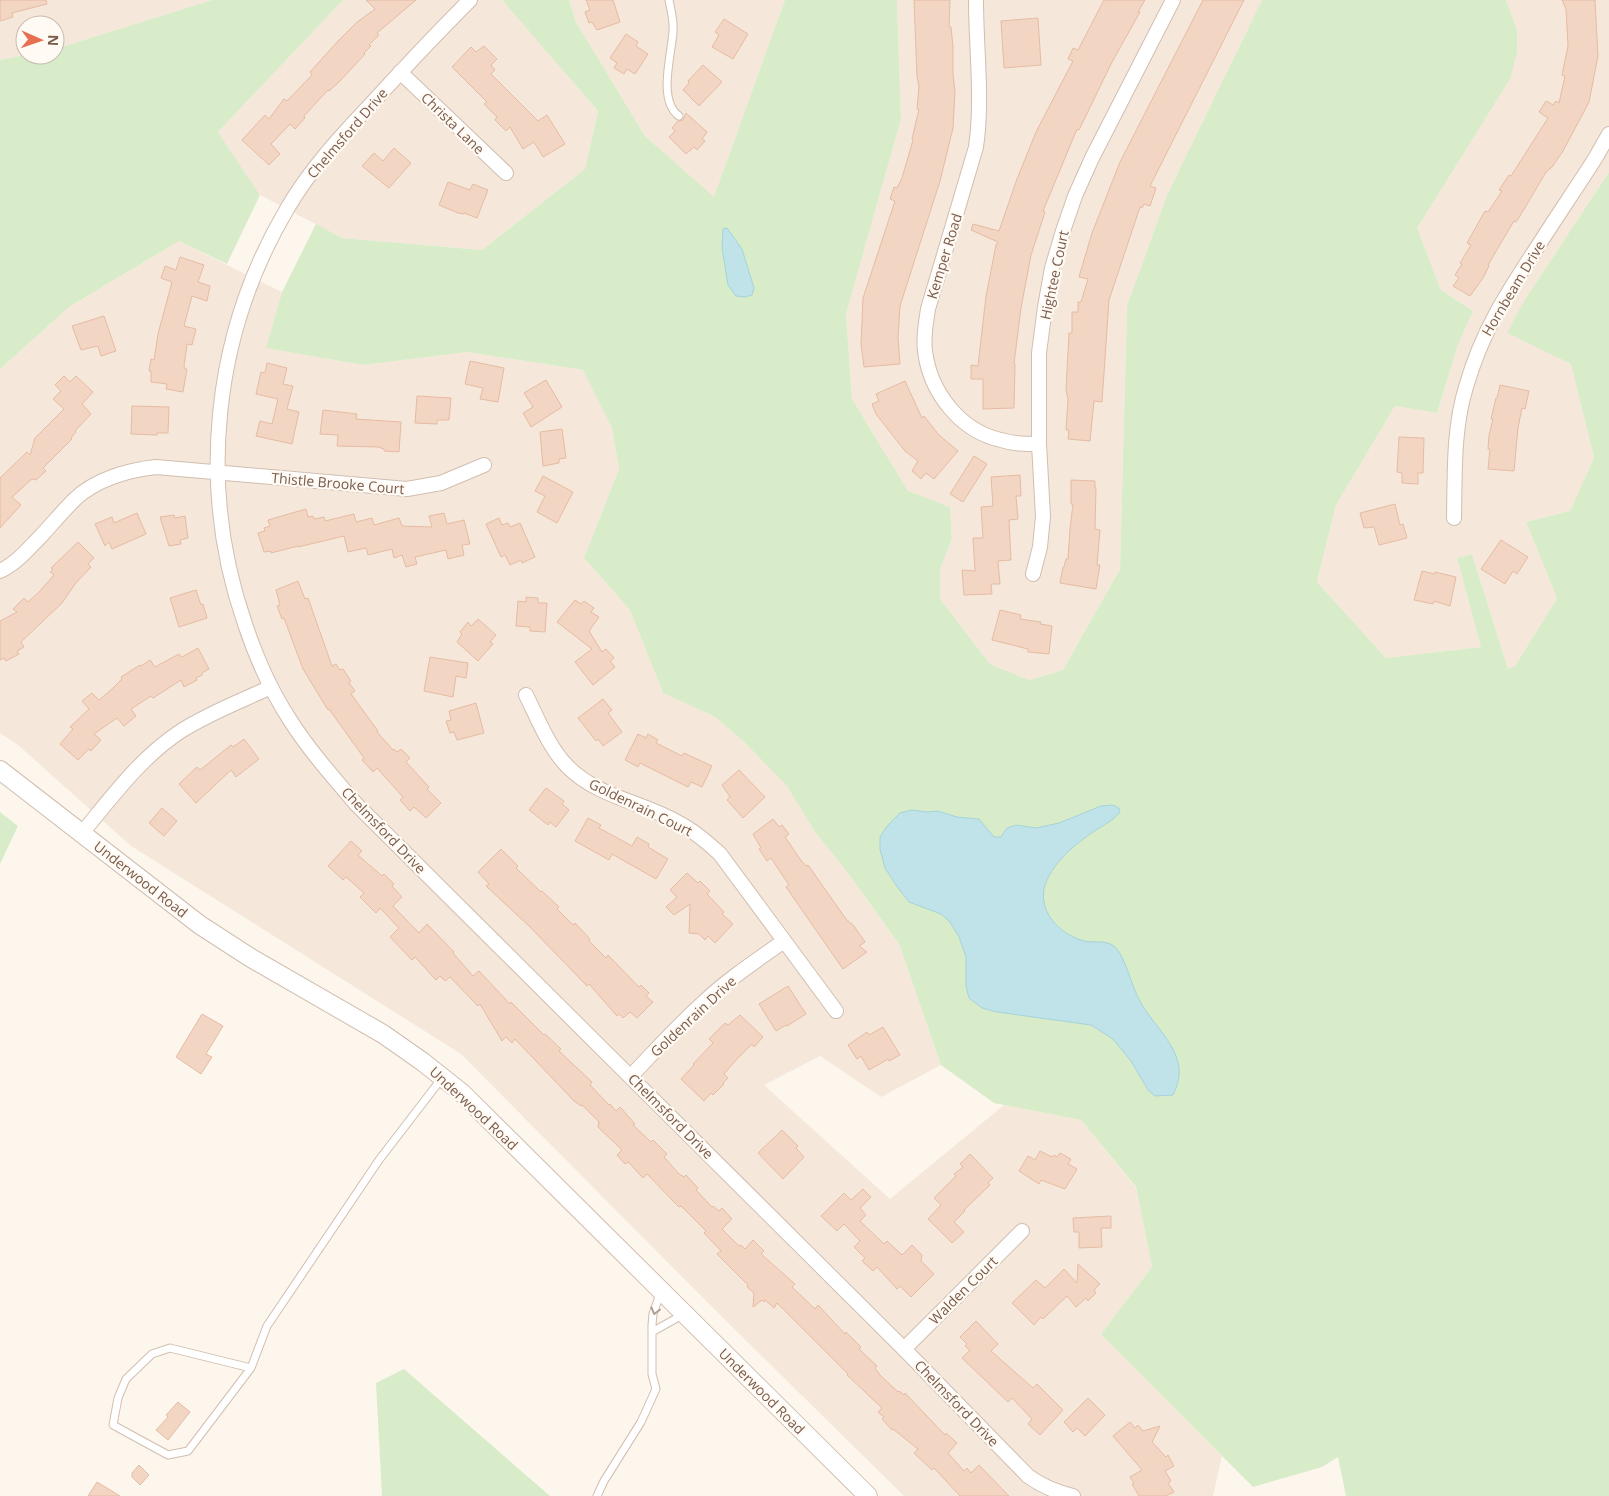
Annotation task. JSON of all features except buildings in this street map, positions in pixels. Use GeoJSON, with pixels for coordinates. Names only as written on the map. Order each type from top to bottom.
{"type":"FeatureCollection","features":[{"type":"Feature","properties":{"kind":"street","name":"Chelmsford Drive"},"geometry":{"type":"LineString","coordinates":[[470,0],[334,143],[307,178],[287,208],[260,259],[240,310],[227,362],[219,412],[217,472],[219,514],[226,558],[239,607],[252,644],[271,687],[290,720],[309,747],[356,804],[631,1076],[1028,1476],[1042,1486],[1058,1493],[1073,1496]]}},
{"type":"Feature","properties":{"kind":"street","name":"Kemper Road"},"geometry":{"type":"LineString","coordinates":[[976,0],[979,102],[979,125],[976,147],[928,309],[924,349],[928,366],[943,398],[971,428],[999,440],[1039,444]]}},
{"type":"Feature","properties":{"kind":"street","name":"Hightee Court"},"geometry":{"type":"LineString","coordinates":[[1032,574],[1040,547],[1044,516],[1039,444],[1040,353],[1052,268],[1075,196],[1092,158],[1173,0]]}},
{"type":"Feature","properties":{"kind":"street","name":"Christa Lane"},"geometry":{"type":"LineString","coordinates":[[400,72],[506,173]]}},
{"type":"Feature","properties":{"kind":"street","name":"Hornbeam Drive"},"geometry":{"type":"LineString","coordinates":[[1454,518],[1456,447],[1459,419],[1465,388],[1478,351],[1491,321],[1506,294],[1596,157],[1609,134]]}},
{"type":"Feature","properties":{"kind":"street","name":"Thistle Brooke Court"},"geometry":{"type":"LineString","coordinates":[[0,571],[8,568],[22,557],[76,498],[96,485],[136,469],[156,467],[408,489],[440,484],[484,465]]}},
{"type":"Feature","properties":{"kind":"street"},"geometry":{"type":"LineString","coordinates":[[82,833],[128,778],[156,751],[180,732],[271,687]]}},
{"type":"Feature","properties":{"kind":"street","name":"Goldenrain Court"},"geometry":{"type":"LineString","coordinates":[[526,695],[554,751],[569,768],[586,781],[609,794],[664,816],[698,834],[720,854],[836,1011]]}},
{"type":"Feature","properties":{"kind":"street","name":"Underwood Road"},"geometry":{"type":"LineString","coordinates":[[0,770],[200,925],[251,958],[383,1034],[423,1062],[462,1093],[868,1496]]}},
{"type":"Feature","properties":{"kind":"street","name":"Goldenrain Drive"},"geometry":{"type":"LineString","coordinates":[[631,1076],[704,1001],[739,972],[784,942]]}},
{"type":"Feature","properties":{"kind":"street","name":"Walden Court"},"geometry":{"type":"LineString","coordinates":[[904,1349],[1022,1231]]}},
{"type":"Feature","properties":{"kind":"lane"},"geometry":{"type":"LineString","coordinates":[[669,0],[674,28],[667,87],[668,100],[673,111],[679,116]]}},
{"type":"Feature","properties":{"kind":"lane"},"geometry":{"type":"LineString","coordinates":[[251,1368],[170,1348],[152,1354],[126,1379],[118,1398],[113,1425],[168,1455],[188,1451],[251,1368],[267,1326],[379,1160],[443,1078]]}},
{"type":"Feature","properties":{"kind":"lane"},"geometry":{"type":"LineString","coordinates":[[597,1496],[604,1481],[641,1422],[656,1389],[651,1358],[652,1332],[653,1314],[661,1290]]}},
{"type":"Feature","properties":{"kind":"lane"},"geometry":{"type":"LineString","coordinates":[[652,1332],[684,1314]]}},
{"type":"Feature","properties":{"kind":"shaded area"},"geometry":{"type":"Polygon","coordinates":[[[0,0],[212,0],[65,46],[65,15],[15,15],[15,57],[0,60],[0,0]]]}},
{"type":"Feature","properties":{"kind":"shaded area"},"geometry":{"type":"Polygon","coordinates":[[[343,0],[502,0],[598,111],[585,169],[482,250],[342,238],[260,195],[218,132],[343,0]]]}},
{"type":"Feature","properties":{"kind":"shaded area"},"geometry":{"type":"Polygon","coordinates":[[[569,0],[785,0],[714,198],[645,136],[576,22],[569,0]]]}},
{"type":"Feature","properties":{"kind":"shaded area"},"geometry":{"type":"Polygon","coordinates":[[[897,0],[1262,0],[1167,195],[1127,306],[1120,569],[1063,670],[1029,680],[990,664],[940,599],[940,569],[952,539],[950,507],[908,491],[852,399],[846,314],[901,119],[897,0]]]}},
{"type":"Feature","properties":{"kind":"shaded area"},"geometry":{"type":"Polygon","coordinates":[[[1506,0],[1609,0],[1609,172],[1524,301],[1508,333],[1571,364],[1594,458],[1570,511],[1526,522],[1557,598],[1515,666],[1508,669],[1472,554],[1457,558],[1481,647],[1386,658],[1317,582],[1336,505],[1395,406],[1437,413],[1458,345],[1473,311],[1441,290],[1417,228],[1510,79],[1517,30],[1506,0]]]}},
{"type":"Feature","properties":{"kind":"shaded area"},"geometry":{"type":"Polygon","coordinates":[[[179,241],[282,292],[267,348],[363,365],[467,352],[583,370],[612,428],[619,469],[584,558],[630,610],[663,693],[715,717],[744,742],[787,786],[815,832],[845,869],[899,944],[941,1065],[881,1097],[820,1056],[764,1085],[890,1199],[1004,1105],[1081,1120],[1136,1188],[1152,1267],[1101,1334],[1222,1456],[1213,1496],[904,1496],[710,1305],[461,1054],[131,846],[18,745],[0,733],[0,369],[69,307],[179,241]]]}},
{"type":"Feature","properties":{"kind":"green space"},"geometry":{"type":"Polygon","coordinates":[[[212,0],[343,0],[218,132],[260,195],[227,264],[179,241],[69,307],[0,369],[0,60],[15,57],[15,65],[65,65],[65,46],[212,0]]]}},
{"type":"Feature","properties":{"kind":"green space"},"geometry":{"type":"Polygon","coordinates":[[[502,0],[569,0],[576,22],[645,136],[714,197],[785,0],[897,0],[901,119],[846,314],[852,399],[908,491],[950,507],[952,539],[940,569],[940,599],[990,664],[1029,680],[1063,670],[1120,569],[1127,306],[1167,195],[1262,0],[1506,0],[1517,30],[1517,52],[1510,79],[1417,228],[1441,290],[1473,311],[1458,345],[1437,413],[1395,406],[1336,505],[1317,582],[1386,658],[1481,647],[1457,558],[1472,554],[1508,669],[1515,666],[1557,598],[1526,522],[1570,511],[1594,458],[1571,364],[1507,333],[1524,301],[1609,172],[1609,1496],[1346,1496],[1338,1457],[1322,1467],[1253,1487],[1101,1334],[1152,1267],[1136,1187],[1081,1120],[994,1103],[941,1065],[899,944],[845,869],[815,832],[787,786],[744,742],[715,717],[663,693],[630,610],[584,558],[619,469],[612,428],[583,370],[467,352],[363,365],[266,348],[282,292],[316,224],[342,238],[482,250],[585,169],[598,111],[502,0]]]}},
{"type":"Feature","properties":{"kind":"green space"},"geometry":{"type":"Polygon","coordinates":[[[0,812],[18,826],[0,864],[0,812]]]}},
{"type":"Feature","properties":{"kind":"green space"},"geometry":{"type":"Polygon","coordinates":[[[404,1369],[550,1496],[382,1496],[376,1383],[404,1369]]]}},
{"type":"Feature","properties":{"kind":"water"},"geometry":{"type":"Polygon","coordinates":[[[727,228],[742,249],[754,288],[752,295],[745,297],[736,296],[728,285],[722,248],[723,229],[727,228]]]}},
{"type":"Feature","properties":{"kind":"water"},"geometry":{"type":"Polygon","coordinates":[[[1113,805],[1119,808],[1120,812],[1072,848],[1052,871],[1044,889],[1045,906],[1053,921],[1073,937],[1085,941],[1110,944],[1118,950],[1140,1001],[1175,1054],[1179,1066],[1179,1075],[1173,1095],[1155,1096],[1148,1090],[1131,1061],[1113,1039],[1091,1025],[997,1012],[982,1008],[969,998],[966,986],[966,957],[959,937],[950,922],[941,914],[909,902],[885,868],[880,849],[880,837],[888,825],[900,813],[912,810],[938,811],[957,817],[979,819],[994,837],[1001,837],[1007,828],[1016,825],[1036,828],[1059,823],[1101,806],[1113,805]]]}}]}
